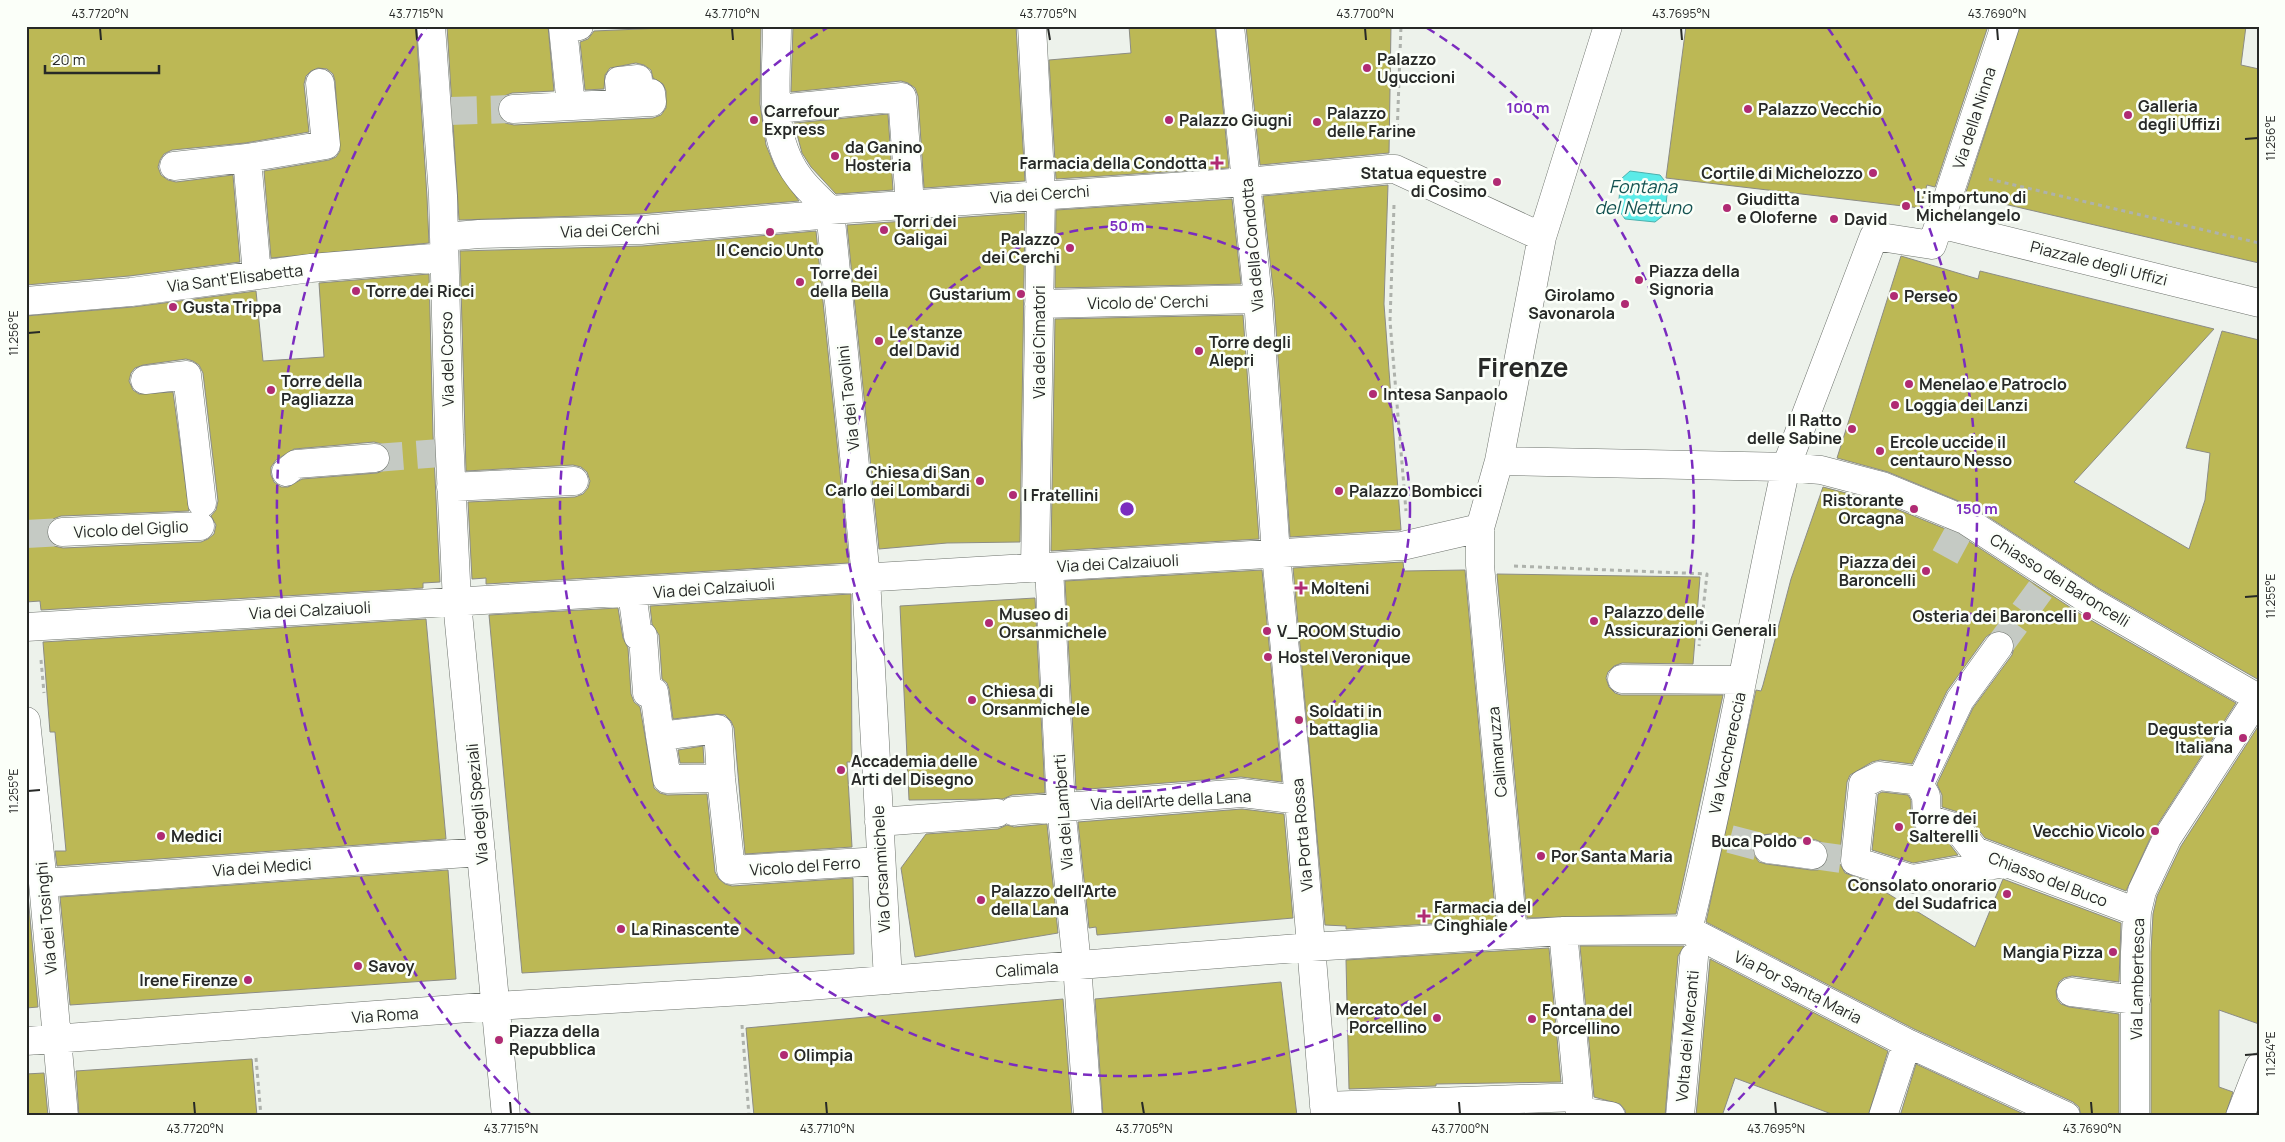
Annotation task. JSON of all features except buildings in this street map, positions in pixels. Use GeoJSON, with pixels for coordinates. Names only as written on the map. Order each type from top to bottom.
{"type":"FeatureCollection","features":[{"type":"Feature","properties":{"kind":"street","name":"Via del Corso"},"geometry":{"type":"LineString","coordinates":[[431,26],[443,111],[445,452],[451,487],[458,602]]}},
{"type":"Feature","properties":{"kind":"street"},"geometry":{"type":"LineString","coordinates":[[571,106],[564,28],[579,26]]}},
{"type":"Feature","properties":{"kind":"street"},"geometry":{"type":"LineString","coordinates":[[777,26],[778,130],[783,149],[798,178],[831,212]]}},
{"type":"Feature","properties":{"kind":"street","name":"Via dei Cimatori"},"geometry":{"type":"LineString","coordinates":[[1032,26],[1041,194],[1038,304],[1042,568]]}},
{"type":"Feature","properties":{"kind":"street","name":"Via della Condotta"},"geometry":{"type":"LineString","coordinates":[[1230,26],[1258,299],[1276,554]]}},
{"type":"Feature","properties":{"kind":"street","name":"Calimaruzza"},"geometry":{"type":"LineString","coordinates":[[1514,934],[1480,570],[1480,528],[1499,460],[1542,237],[1608,26]]}},
{"type":"Feature","properties":{"kind":"street","name":"Via della Ninna"},"geometry":{"type":"LineString","coordinates":[[1942,216],[2004,26]]}},
{"type":"Feature","properties":{"kind":"street"},"geometry":{"type":"LineString","coordinates":[[174,166],[247,158],[326,145],[320,83]]}},
{"type":"Feature","properties":{"kind":"street"},"geometry":{"type":"LineString","coordinates":[[777,106],[828,104],[902,97],[910,204]]}},
{"type":"Feature","properties":{"kind":"street"},"geometry":{"type":"LineString","coordinates":[[513,109],[621,103]]}},
{"type":"Feature","properties":{"kind":"street"},"geometry":{"type":"LineString","coordinates":[[247,158],[257,275]]}},
{"type":"Feature","properties":{"kind":"street"},"geometry":{"type":"LineString","coordinates":[[1392,169],[1542,237]]}},
{"type":"Feature","properties":{"kind":"street","name":"Via dei Cerchi"},"geometry":{"type":"LineString","coordinates":[[444,247],[479,234],[641,230],[820,215],[831,212],[910,204],[1246,182],[1392,169]]}},
{"type":"Feature","properties":{"kind":"street","name":"Via dei Tavolini"},"geometry":{"type":"LineString","coordinates":[[831,212],[866,578]]}},
{"type":"Feature","properties":{"kind":"street","name":"Via Vacchereccia"},"geometry":{"type":"LineString","coordinates":[[1688,930],[1719,837],[1742,680],[1786,467],[1874,236],[1932,245],[1942,216]]}},
{"type":"Feature","properties":{"kind":"street","name":"Piazzale degli Uffizi"},"geometry":{"type":"LineString","coordinates":[[1942,216],[2259,303]]}},
{"type":"Feature","properties":{"kind":"street","name":"Via Sant'Elisabetta"},"geometry":{"type":"LineString","coordinates":[[26,301],[131,292],[444,247]]}},
{"type":"Feature","properties":{"kind":"street","name":"Vicolo de' Cerchi"},"geometry":{"type":"LineString","coordinates":[[1038,304],[1258,299]]}},
{"type":"Feature","properties":{"kind":"street","name":"Vicolo del Giglio"},"geometry":{"type":"LineString","coordinates":[[62,532],[201,514],[187,376],[145,380]]}},
{"type":"Feature","properties":{"kind":"street"},"geometry":{"type":"LineString","coordinates":[[286,472],[296,464],[375,458]]}},
{"type":"Feature","properties":{"kind":"street","name":"Chiasso dei Baroncelli"},"geometry":{"type":"LineString","coordinates":[[1499,460],[1786,467],[1826,472],[1882,486],[1965,520],[2048,579],[2258,697]]}},
{"type":"Feature","properties":{"kind":"street"},"geometry":{"type":"LineString","coordinates":[[451,487],[574,481]]}},
{"type":"Feature","properties":{"kind":"street","name":"Via dei Calzaiuoli"},"geometry":{"type":"LineString","coordinates":[[26,627],[1276,554],[1405,545],[1480,528]]}},
{"type":"Feature","properties":{"kind":"street","name":"Via Porta Rossa"},"geometry":{"type":"LineString","coordinates":[[1276,554],[1325,1111]]}},
{"type":"Feature","properties":{"kind":"street","name":"Via dei Lamberti"},"geometry":{"type":"LineString","coordinates":[[1042,568],[1061,807],[1077,965],[1088,1116]]}},
{"type":"Feature","properties":{"kind":"street","name":"Via Orsanmichele"},"geometry":{"type":"LineString","coordinates":[[866,578],[888,980]]}},
{"type":"Feature","properties":{"kind":"street"},"geometry":{"type":"LineString","coordinates":[[632,593],[638,636],[643,636],[647,693],[654,692],[660,736],[666,779],[721,778],[718,729],[660,736]]}},
{"type":"Feature","properties":{"kind":"street","name":"Via degli Speziali"},"geometry":{"type":"LineString","coordinates":[[458,602],[496,1006]]}},
{"type":"Feature","properties":{"kind":"street"},"geometry":{"type":"LineString","coordinates":[[1999,646],[1960,700],[1921,782],[1878,776],[1863,784],[1855,861],[1912,879],[2005,863]]}},
{"type":"Feature","properties":{"kind":"street"},"geometry":{"type":"LineString","coordinates":[[1622,679],[1742,680]]}},
{"type":"Feature","properties":{"kind":"street","name":"Via Lambertesca"},"geometry":{"type":"LineString","coordinates":[[2135,1116],[2135,952],[2137,912],[2142,891],[2167,838],[2258,697]]}},
{"type":"Feature","properties":{"kind":"street","name":"Via dei Tosinghi"},"geometry":{"type":"LineString","coordinates":[[26,721],[43,882],[64,1116]]}},
{"type":"Feature","properties":{"kind":"street","name":"Vicolo del Ferro"},"geometry":{"type":"LineString","coordinates":[[721,778],[731,870],[881,860]]}},
{"type":"Feature","properties":{"kind":"street","name":"Chiasso del Buco"},"geometry":{"type":"LineString","coordinates":[[1921,782],[1920,785],[1926,796],[1927,818],[1957,828],[1975,852],[2137,912]]}},
{"type":"Feature","properties":{"kind":"street","name":"Via dell'Arte della Lana"},"geometry":{"type":"LineString","coordinates":[[879,822],[1242,793],[1299,800]]}},
{"type":"Feature","properties":{"kind":"street"},"geometry":{"type":"LineString","coordinates":[[1768,849],[1813,855]]}},
{"type":"Feature","properties":{"kind":"street","name":"Via dei Medici"},"geometry":{"type":"LineString","coordinates":[[43,882],[481,852]]}},
{"type":"Feature","properties":{"kind":"street","name":"Via Por Santa Maria"},"geometry":{"type":"LineString","coordinates":[[1514,934],[1688,930],[1907,1043],[2066,1116]]}},
{"type":"Feature","properties":{"kind":"street"},"geometry":{"type":"LineString","coordinates":[[1563,932],[1579,1108]]}},
{"type":"Feature","properties":{"kind":"street","name":"Calimala"},"geometry":{"type":"LineString","coordinates":[[741,991],[1311,947],[1514,934]]}},
{"type":"Feature","properties":{"kind":"street","name":"Volta dei Mercanti"},"geometry":{"type":"LineString","coordinates":[[1680,1116],[1694,957]]}},
{"type":"Feature","properties":{"kind":"street","name":"Via Roma"},"geometry":{"type":"LineString","coordinates":[[26,1041],[496,1006],[741,991]]}},
{"type":"Feature","properties":{"kind":"street"},"geometry":{"type":"LineString","coordinates":[[2071,992],[2136,1000]]}},
{"type":"Feature","properties":{"kind":"street"},"geometry":{"type":"LineString","coordinates":[[496,1006],[506,1116]]}},
{"type":"Feature","properties":{"kind":"street"},"geometry":{"type":"LineString","coordinates":[[1883,1116],[1907,1043]]}},
{"type":"Feature","properties":{"kind":"street"},"geometry":{"type":"LineString","coordinates":[[2240,1116],[2259,1067]]}},
{"type":"Feature","properties":{"kind":"street"},"geometry":{"type":"LineString","coordinates":[[1325,1111],[1445,1108],[1579,1108],[1611,1116]]}},
{"type":"Feature","properties":{"kind":"path"},"geometry":{"type":"LineString","coordinates":[[1401,26],[1392,169],[1390,321],[1405,545]]}},
{"type":"Feature","properties":{"kind":"path"},"geometry":{"type":"LineString","coordinates":[[1983,178],[2259,243]]}},
{"type":"Feature","properties":{"kind":"path"},"geometry":{"type":"LineString","coordinates":[[741,991],[749,1116]]}},
{"type":"Feature","properties":{"kind":"path"},"geometry":{"type":"LineString","coordinates":[[256,1053],[261,1116]]}},
{"type":"Feature","properties":{"kind":"water","name":"Fontana del Nettuno"},"geometry":{"type":"Polygon","coordinates":[[[1630,171],[1660,175],[1668,185],[1665,214],[1655,222],[1625,219],[1618,209],[1621,179],[1630,171]]]}},
{"type":"Feature","properties":{"kind":"tunnel"},"geometry":{"type":"LineString","coordinates":[[449,111],[513,109]]}},
{"type":"Feature","properties":{"kind":"tunnel"},"geometry":{"type":"LineString","coordinates":[[375,458],[441,453]]}},
{"type":"Feature","properties":{"kind":"tunnel"},"geometry":{"type":"LineString","coordinates":[[1945,557],[1965,520]]}},
{"type":"Feature","properties":{"kind":"tunnel"},"geometry":{"type":"LineString","coordinates":[[26,534],[62,532]]}},
{"type":"Feature","properties":{"kind":"tunnel"},"geometry":{"type":"LineString","coordinates":[[1999,646],[2046,582]]}},
{"type":"Feature","properties":{"kind":"tunnel"},"geometry":{"type":"LineString","coordinates":[[1730,839],[1768,849]]}},
{"type":"Feature","properties":{"kind":"tunnel"},"geometry":{"type":"LineString","coordinates":[[1813,855],[1855,861]]}},
{"type":"Feature","properties":{"kind":"place","name":"Palazzo Uguccioni"},"geometry":{"type":"Point","coordinates":[1367,68]}},
{"type":"Feature","properties":{"kind":"place","name":"Palazzo Vecchio"},"geometry":{"type":"Point","coordinates":[1748,109]}},
{"type":"Feature","properties":{"kind":"place","name":"Galleria degli Uffizi"},"geometry":{"type":"Point","coordinates":[2128,115]}},
{"type":"Feature","properties":{"kind":"place","name":"Carrefour Express"},"geometry":{"type":"Point","coordinates":[754,120]}},
{"type":"Feature","properties":{"kind":"place","name":"Palazzo Giugni"},"geometry":{"type":"Point","coordinates":[1169,120]}},
{"type":"Feature","properties":{"kind":"place","name":"Palazzo delle Farine"},"geometry":{"type":"Point","coordinates":[1317,122]}},
{"type":"Feature","properties":{"kind":"place","name":"da Ganino Hosteria"},"geometry":{"type":"Point","coordinates":[835,156]}},
{"type":"Feature","properties":{"kind":"place","name":"Farmacia della Condotta"},"geometry":{"type":"Point","coordinates":[1217,163]}},
{"type":"Feature","properties":{"kind":"place","name":"Cortile di Michelozzo"},"geometry":{"type":"Point","coordinates":[1873,173]}},
{"type":"Feature","properties":{"kind":"place","name":"Statua equestre di Cosimo"},"geometry":{"type":"Point","coordinates":[1497,182]}},
{"type":"Feature","properties":{"kind":"place","name":"L'importuno di Michelangelo"},"geometry":{"type":"Point","coordinates":[1906,206]}},
{"type":"Feature","properties":{"kind":"place","name":"Giuditta e Oloferne"},"geometry":{"type":"Point","coordinates":[1727,208]}},
{"type":"Feature","properties":{"kind":"place","name":"David"},"geometry":{"type":"Point","coordinates":[1834,219]}},
{"type":"Feature","properties":{"kind":"place","name":"Torri dei Galigai"},"geometry":{"type":"Point","coordinates":[884,230]}},
{"type":"Feature","properties":{"kind":"place","name":"Il Cencio Unto"},"geometry":{"type":"Point","coordinates":[770,232]}},
{"type":"Feature","properties":{"kind":"place","name":"Palazzo dei Cerchi"},"geometry":{"type":"Point","coordinates":[1070,248]}},
{"type":"Feature","properties":{"kind":"place","name":"Piazza della Signoria"},"geometry":{"type":"Point","coordinates":[1639,280]}},
{"type":"Feature","properties":{"kind":"place","name":"Torre dei della Bella"},"geometry":{"type":"Point","coordinates":[800,282]}},
{"type":"Feature","properties":{"kind":"place","name":"Torre dei Ricci"},"geometry":{"type":"Point","coordinates":[356,291]}},
{"type":"Feature","properties":{"kind":"place","name":"Gustarium"},"geometry":{"type":"Point","coordinates":[1021,294]}},
{"type":"Feature","properties":{"kind":"place","name":"Perseo"},"geometry":{"type":"Point","coordinates":[1894,296]}},
{"type":"Feature","properties":{"kind":"place","name":"Girolamo Savonarola"},"geometry":{"type":"Point","coordinates":[1625,304]}},
{"type":"Feature","properties":{"kind":"place","name":"Gusta Trippa"},"geometry":{"type":"Point","coordinates":[173,307]}},
{"type":"Feature","properties":{"kind":"place","name":"Le stanze del David"},"geometry":{"type":"Point","coordinates":[879,341]}},
{"type":"Feature","properties":{"kind":"place","name":"Torre degli Alepri"},"geometry":{"type":"Point","coordinates":[1199,351]}},
{"type":"Feature","properties":{"kind":"place","name":"Menelao e Patroclo"},"geometry":{"type":"Point","coordinates":[1909,384]}},
{"type":"Feature","properties":{"kind":"place","name":"Torre della Pagliazza"},"geometry":{"type":"Point","coordinates":[271,390]}},
{"type":"Feature","properties":{"kind":"place","name":"Intesa Sanpaolo"},"geometry":{"type":"Point","coordinates":[1373,394]}},
{"type":"Feature","properties":{"kind":"place","name":"Loggia dei Lanzi"},"geometry":{"type":"Point","coordinates":[1895,405]}},
{"type":"Feature","properties":{"kind":"place","name":"Il Ratto delle Sabine"},"geometry":{"type":"Point","coordinates":[1852,429]}},
{"type":"Feature","properties":{"kind":"place","name":"Ercole uccide il centauro Nesso"},"geometry":{"type":"Point","coordinates":[1880,451]}},
{"type":"Feature","properties":{"kind":"place","name":"Chiesa di San Carlo dei Lombardi"},"geometry":{"type":"Point","coordinates":[980,481]}},
{"type":"Feature","properties":{"kind":"place","name":"Palazzo Bombicci"},"geometry":{"type":"Point","coordinates":[1339,491]}},
{"type":"Feature","properties":{"kind":"place","name":"I Fratellini"},"geometry":{"type":"Point","coordinates":[1013,495]}},
{"type":"Feature","properties":{"kind":"place","name":"Ristorante Orcagna"},"geometry":{"type":"Point","coordinates":[1914,509]}},
{"type":"Feature","properties":{"kind":"place","name":"Piazza dei Baroncelli"},"geometry":{"type":"Point","coordinates":[1926,571]}},
{"type":"Feature","properties":{"kind":"place","name":"Molteni"},"geometry":{"type":"Point","coordinates":[1301,588]}},
{"type":"Feature","properties":{"kind":"place","name":"Osteria dei Baroncelli"},"geometry":{"type":"Point","coordinates":[2087,616]}},
{"type":"Feature","properties":{"kind":"place","name":"Palazzo delle Assicurazioni Generali"},"geometry":{"type":"Point","coordinates":[1594,621]}},
{"type":"Feature","properties":{"kind":"place","name":"Museo di Orsanmichele"},"geometry":{"type":"Point","coordinates":[989,623]}},
{"type":"Feature","properties":{"kind":"place","name":"V_ROOM Studio"},"geometry":{"type":"Point","coordinates":[1267,631]}},
{"type":"Feature","properties":{"kind":"place","name":"Hostel Veronique"},"geometry":{"type":"Point","coordinates":[1268,657]}},
{"type":"Feature","properties":{"kind":"place","name":"Chiesa di Orsanmichele"},"geometry":{"type":"Point","coordinates":[972,700]}},
{"type":"Feature","properties":{"kind":"place","name":"Soldati in battaglia"},"geometry":{"type":"Point","coordinates":[1299,720]}},
{"type":"Feature","properties":{"kind":"place","name":"Degusteria Italiana"},"geometry":{"type":"Point","coordinates":[2243,738]}},
{"type":"Feature","properties":{"kind":"place","name":"Accademia delle Arti del Disegno"},"geometry":{"type":"Point","coordinates":[841,770]}},
{"type":"Feature","properties":{"kind":"place","name":"Torre dei Salterelli"},"geometry":{"type":"Point","coordinates":[1899,827]}},
{"type":"Feature","properties":{"kind":"place","name":"Vecchio Vicolo"},"geometry":{"type":"Point","coordinates":[2155,831]}},
{"type":"Feature","properties":{"kind":"place","name":"Medici"},"geometry":{"type":"Point","coordinates":[161,836]}},
{"type":"Feature","properties":{"kind":"place","name":"Buca Poldo"},"geometry":{"type":"Point","coordinates":[1807,841]}},
{"type":"Feature","properties":{"kind":"place","name":"Por Santa Maria"},"geometry":{"type":"Point","coordinates":[1541,856]}},
{"type":"Feature","properties":{"kind":"place","name":"Consolato onorario del Sudafrica"},"geometry":{"type":"Point","coordinates":[2007,894]}},
{"type":"Feature","properties":{"kind":"place","name":"Palazzo dell'Arte della Lana"},"geometry":{"type":"Point","coordinates":[981,900]}},
{"type":"Feature","properties":{"kind":"place","name":"Farmacia del Cinghiale"},"geometry":{"type":"Point","coordinates":[1424,916]}},
{"type":"Feature","properties":{"kind":"place","name":"La Rinascente"},"geometry":{"type":"Point","coordinates":[621,929]}},
{"type":"Feature","properties":{"kind":"place","name":"Mangia Pizza"},"geometry":{"type":"Point","coordinates":[2113,952]}},
{"type":"Feature","properties":{"kind":"place","name":"Savoy"},"geometry":{"type":"Point","coordinates":[358,966]}},
{"type":"Feature","properties":{"kind":"place","name":"Irene Firenze"},"geometry":{"type":"Point","coordinates":[248,980]}},
{"type":"Feature","properties":{"kind":"place","name":"Mercato del Porcellino"},"geometry":{"type":"Point","coordinates":[1437,1018]}},
{"type":"Feature","properties":{"kind":"place","name":"Fontana del Porcellino"},"geometry":{"type":"Point","coordinates":[1532,1019]}},
{"type":"Feature","properties":{"kind":"place","name":"Piazza della Repubblica"},"geometry":{"type":"Point","coordinates":[499,1040]}},
{"type":"Feature","properties":{"kind":"place","name":"Olimpia"},"geometry":{"type":"Point","coordinates":[784,1055]}},
{"type":"Feature","properties":{"kind":"district","name":"Firenze"},"geometry":{"type":"Point","coordinates":[1523,367]}}]}
